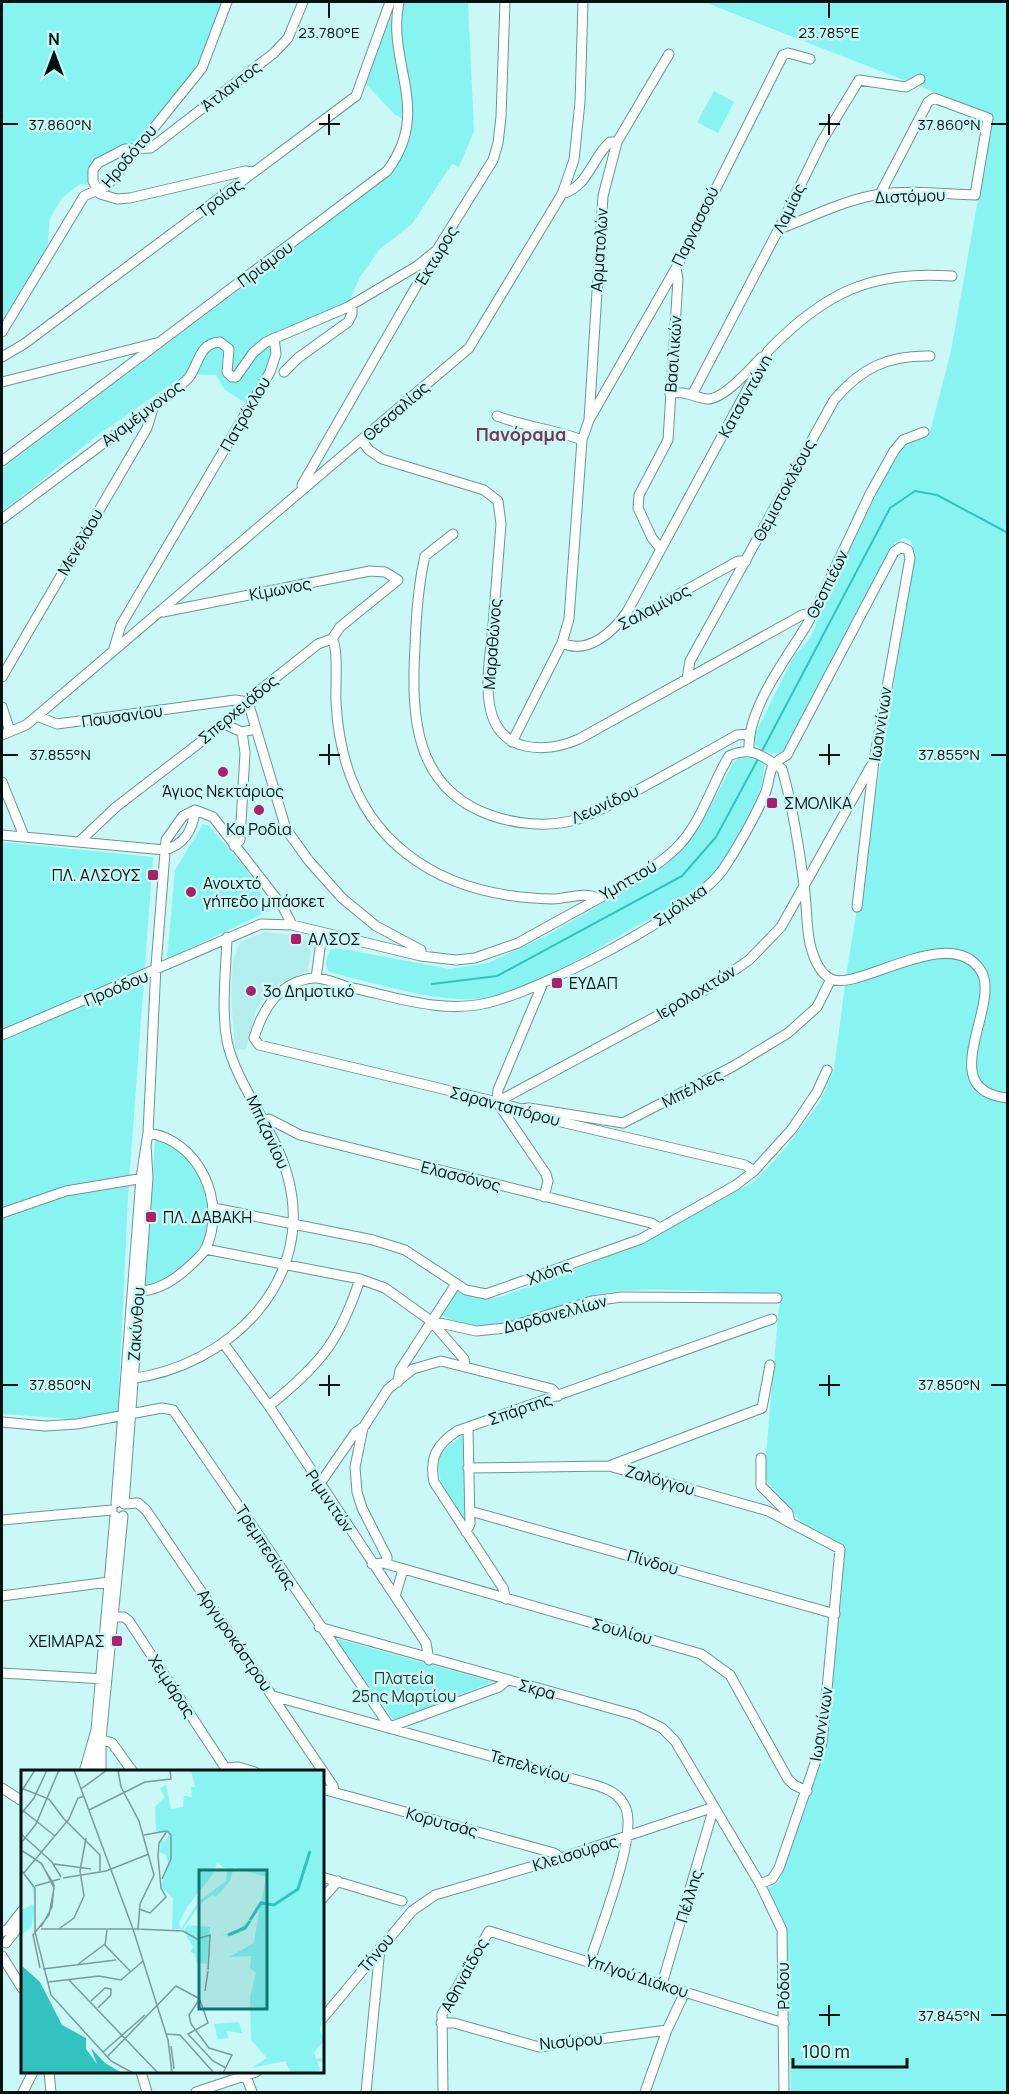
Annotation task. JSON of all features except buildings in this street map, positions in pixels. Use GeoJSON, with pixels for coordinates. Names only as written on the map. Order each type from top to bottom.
{"type":"FeatureCollection","features":[{"type":"Feature","properties":{"kind":"street","name":"Ηροδότου"},"geometry":{"type":"LineString","coordinates":[[2,332],[72,212],[84,196],[107,186],[202,68],[227,2]]}},
{"type":"Feature","properties":{"kind":"street","name":"Άτλαντος"},"geometry":{"type":"LineString","coordinates":[[98,191],[93,170],[98,164],[124,149],[152,148],[274,53],[288,38],[303,2]]}},
{"type":"Feature","properties":{"kind":"street","name":"Τροίας"},"geometry":{"type":"LineString","coordinates":[[2,357],[24,344],[356,96],[390,2]]}},
{"type":"Feature","properties":{"kind":"street","name":"Πριάμου"},"geometry":{"type":"LineString","coordinates":[[2,461],[387,171],[405,142],[408,114],[407,86],[396,36],[399,2]]}},
{"type":"Feature","properties":{"kind":"street","name":"Έκτωρος"},"geometry":{"type":"LineString","coordinates":[[300,490],[437,250],[479,186],[498,143],[505,2]]}},
{"type":"Feature","properties":{"kind":"street","name":"Θεσσαλίας"},"geometry":{"type":"LineString","coordinates":[[37,716],[114,648],[161,613],[300,490],[362,441],[469,348],[562,194],[574,160],[580,102],[583,2]]}},
{"type":"Feature","properties":{"kind":"street","name":"Παρνασσού"},"geometry":{"type":"LineString","coordinates":[[589,420],[676,268],[783,55],[788,53],[810,59]]}},
{"type":"Feature","properties":{"kind":"street"},"geometry":{"type":"LineString","coordinates":[[617,142],[669,54]]}},
{"type":"Feature","properties":{"kind":"street","name":"Λαμίας"},"geometry":{"type":"LineString","coordinates":[[692,394],[779,229],[822,141],[859,80],[906,87],[920,79]]}},
{"type":"Feature","properties":{"kind":"street","name":"Διστόμου"},"geometry":{"type":"LineString","coordinates":[[779,229],[834,207],[880,194],[920,192],[975,195],[988,118],[934,98],[928,102],[880,194]]}},
{"type":"Feature","properties":{"kind":"street","name":"Αρματολών"},"geometry":{"type":"LineString","coordinates":[[562,194],[582,185],[603,148],[610,141],[617,142],[603,196],[589,420],[582,440]]}},
{"type":"Feature","properties":{"kind":"street"},"geometry":{"type":"LineString","coordinates":[[98,191],[117,199],[130,198],[245,171],[254,172]]}},
{"type":"Feature","properties":{"kind":"street"},"geometry":{"type":"LineString","coordinates":[[274,338],[352,305],[417,266],[437,250]]}},
{"type":"Feature","properties":{"kind":"street","name":"Βασιλικών"},"geometry":{"type":"LineString","coordinates":[[661,549],[642,520],[638,508],[639,495],[668,440],[678,279],[676,268]]}},
{"type":"Feature","properties":{"kind":"street","name":"Κατσαντώνη"},"geometry":{"type":"LineString","coordinates":[[670,394],[677,392],[710,399],[720,397],[805,315],[850,290],[892,276],[907,274],[952,276]]}},
{"type":"Feature","properties":{"kind":"street"},"geometry":{"type":"LineString","coordinates":[[284,372],[298,358],[348,322],[352,314],[352,305]]}},
{"type":"Feature","properties":{"kind":"street","name":"Αγαμέμνονος"},"geometry":{"type":"LineString","coordinates":[[2,519],[189,378],[200,354],[213,342],[220,342],[229,349],[227,372],[232,377],[240,373],[253,353],[274,338]]}},
{"type":"Feature","properties":{"kind":"street","name":"Πατρόκλου"},"geometry":{"type":"LineString","coordinates":[[114,648],[121,625],[270,372],[276,354],[274,338]]}},
{"type":"Feature","properties":{"kind":"street"},"geometry":{"type":"LineString","coordinates":[[2,382],[160,342]]}},
{"type":"Feature","properties":{"kind":"street","name":"Κατσαντώνη"},"geometry":{"type":"LineString","coordinates":[[621,621],[768,351]]}},
{"type":"Feature","properties":{"kind":"street","name":"Θεμιστοκλέους"},"geometry":{"type":"LineString","coordinates":[[687,679],[690,661],[828,408],[845,387],[871,366],[889,359],[930,356]]}},
{"type":"Feature","properties":{"kind":"street"},"geometry":{"type":"LineString","coordinates":[[591,374],[602,380],[612,380]]}},
{"type":"Feature","properties":{"kind":"street","name":"Μενελάου"},"geometry":{"type":"LineString","coordinates":[[2,677],[147,428],[154,405]]}},
{"type":"Feature","properties":{"kind":"street"},"geometry":{"type":"LineString","coordinates":[[497,416],[516,423],[554,430],[582,440],[571,598],[562,643],[512,742],[535,747],[564,746],[811,613]]}},
{"type":"Feature","properties":{"kind":"street","name":"Θεσπιέων"},"geometry":{"type":"LineString","coordinates":[[749,750],[748,734],[788,653],[819,602],[870,495],[894,451],[903,440],[924,432]]}},
{"type":"Feature","properties":{"kind":"street","name":"Μαραθώνος"},"geometry":{"type":"LineString","coordinates":[[362,441],[369,450],[382,459],[484,490],[498,501],[501,524],[488,692],[493,720],[506,738],[512,742]]}},
{"type":"Feature","properties":{"kind":"street","name":"Λεωνίδου"},"geometry":{"type":"LineString","coordinates":[[453,534],[425,556],[413,674],[416,726],[421,745],[436,776],[452,794],[471,807],[501,819],[520,823],[570,822],[587,816],[662,777],[737,735],[748,734]]}},
{"type":"Feature","properties":{"kind":"street","name":"Ιωαννίνων"},"geometry":{"type":"LineString","coordinates":[[857,907],[874,761],[910,558],[908,550],[901,547]]}},
{"type":"Feature","properties":{"kind":"street","name":"Σμόλικα"},"geometry":{"type":"LineString","coordinates":[[316,978],[448,1008],[486,1003],[543,983],[661,919],[701,894],[723,869],[746,832],[766,794],[774,764],[787,754],[894,552],[901,547]]}},
{"type":"Feature","properties":{"kind":"street","name":"Σαλαμίνος"},"geometry":{"type":"LineString","coordinates":[[562,643],[578,647],[589,644],[611,631],[621,621],[627,623],[738,561],[746,561]]}},
{"type":"Feature","properties":{"kind":"street","name":"Κίμωνος"},"geometry":{"type":"LineString","coordinates":[[161,613],[370,571],[385,572],[398,580]]}},
{"type":"Feature","properties":{"kind":"street","name":"Σπερχειάδος"},"geometry":{"type":"LineString","coordinates":[[80,842],[116,807],[224,724],[255,694],[318,644],[332,639],[340,627],[398,580]]}},
{"type":"Feature","properties":{"kind":"street"},"geometry":{"type":"LineString","coordinates":[[332,639],[336,650],[339,735],[346,762],[369,816],[388,837],[426,867],[460,885],[511,897],[556,899],[588,895],[597,898]]}},
{"type":"Feature","properties":{"kind":"street","name":"Παυσανίου"},"geometry":{"type":"LineString","coordinates":[[37,716],[57,724],[235,700],[248,702]]}},
{"type":"Feature","properties":{"kind":"street"},"geometry":{"type":"LineString","coordinates":[[248,702],[286,829],[309,861],[342,898],[376,926],[421,950],[421,956]]}},
{"type":"Feature","properties":{"kind":"street"},"geometry":{"type":"LineString","coordinates":[[2,707],[6,733],[26,725],[37,716]]}},
{"type":"Feature","properties":{"kind":"street"},"geometry":{"type":"LineString","coordinates":[[224,724],[242,732],[256,729]]}},
{"type":"Feature","properties":{"kind":"street"},"geometry":{"type":"LineString","coordinates":[[234,846],[240,840],[245,753],[242,732]]}},
{"type":"Feature","properties":{"kind":"street"},"geometry":{"type":"LineString","coordinates":[[749,750],[782,769],[804,885],[810,945],[818,968],[831,979],[845,980],[909,959],[941,954],[970,961],[981,972],[985,987],[973,1044],[972,1068],[977,1084],[988,1094],[1008,1098]]}},
{"type":"Feature","properties":{"kind":"street","name":"Υμηττού"},"geometry":{"type":"LineString","coordinates":[[266,923],[290,925],[320,934],[421,956],[456,960],[494,953],[645,873],[681,843],[692,828],[729,756],[749,750]]}},
{"type":"Feature","properties":{"kind":"street","name":"Ιερολοχιτών"},"geometry":{"type":"LineString","coordinates":[[498,1102],[707,989],[749,960],[781,927],[874,761]]}},
{"type":"Feature","properties":{"kind":"street"},"geometry":{"type":"LineString","coordinates":[[2,782],[24,836]]}},
{"type":"Feature","properties":{"kind":"street"},"geometry":{"type":"LineString","coordinates":[[2,835],[165,850],[177,847],[188,836],[194,824],[195,810],[213,818],[281,908],[290,925]]}},
{"type":"Feature","properties":{"kind":"street","name":"Ζακύνθου"},"geometry":{"type":"LineString","coordinates":[[128,1380],[138,1291],[155,972],[166,840],[183,816],[195,810]]}},
{"type":"Feature","properties":{"kind":"street"},"geometry":{"type":"LineString","coordinates":[[266,923],[281,908]]}},
{"type":"Feature","properties":{"kind":"street"},"geometry":{"type":"LineString","coordinates":[[281,908],[320,934],[316,978]]}},
{"type":"Feature","properties":{"kind":"street","name":"Προόδου"},"geometry":{"type":"LineString","coordinates":[[2,1035],[155,972],[227,937],[266,923]]}},
{"type":"Feature","properties":{"kind":"street","name":"Μπιζανίου"},"geometry":{"type":"LineString","coordinates":[[128,1380],[157,1374],[195,1360],[224,1344],[255,1318],[272,1292],[283,1266],[295,1224],[288,1175],[265,1120],[228,1043],[225,1018],[227,937]]}},
{"type":"Feature","properties":{"kind":"street","name":"Σαρανταπόρου"},"geometry":{"type":"LineString","coordinates":[[316,978],[282,990],[268,1002],[260,1018],[255,1042],[498,1102],[521,1109],[527,1114],[745,1164],[754,1172]]}},
{"type":"Feature","properties":{"kind":"street","name":"Μπέλλες"},"geometry":{"type":"LineString","coordinates":[[521,1109],[529,1108],[622,1123],[732,1067],[788,1033],[817,1007],[831,979]]}},
{"type":"Feature","properties":{"kind":"street"},"geometry":{"type":"LineString","coordinates":[[543,983],[498,1090],[498,1102],[546,1174],[548,1181],[544,1197]]}},
{"type":"Feature","properties":{"kind":"street","name":"Χλόης"},"geometry":{"type":"LineString","coordinates":[[214,1208],[373,1240],[405,1250],[456,1284],[476,1294],[486,1294],[641,1239],[705,1205],[754,1172],[792,1129],[817,1092],[827,1070]]}},
{"type":"Feature","properties":{"kind":"street","name":"Ελασσόνος"},"geometry":{"type":"LineString","coordinates":[[265,1120],[269,1119],[300,1135],[651,1223],[660,1228]]}},
{"type":"Feature","properties":{"kind":"street"},"geometry":{"type":"LineString","coordinates":[[138,1291],[147,1291],[171,1283],[205,1249],[214,1208],[201,1170],[189,1153],[173,1140],[148,1132]]}},
{"type":"Feature","properties":{"kind":"street","name":"Ζακύνθου"},"geometry":{"type":"LineString","coordinates":[[91,1770],[98,1738],[114,1582],[140,1192],[144,1178],[142,1161],[146,1145]]}},
{"type":"Feature","properties":{"kind":"street"},"geometry":{"type":"LineString","coordinates":[[123,1181],[134,1173],[142,1161]]}},
{"type":"Feature","properties":{"kind":"street"},"geometry":{"type":"LineString","coordinates":[[2,1213],[66,1191],[144,1178]]}},
{"type":"Feature","properties":{"kind":"street"},"geometry":{"type":"LineString","coordinates":[[123,1181],[140,1192]]}},
{"type":"Feature","properties":{"kind":"street","name":"Δαρδανελλίων"},"geometry":{"type":"LineString","coordinates":[[205,1249],[283,1266],[360,1279],[385,1288],[431,1321],[476,1331],[506,1328],[592,1301],[622,1297],[777,1298]]}},
{"type":"Feature","properties":{"kind":"street"},"geometry":{"type":"LineString","coordinates":[[269,1406],[304,1377],[339,1333],[360,1279]]}},
{"type":"Feature","properties":{"kind":"street"},"geometry":{"type":"LineString","coordinates":[[398,1382],[400,1370],[456,1284]]}},
{"type":"Feature","properties":{"kind":"street","name":"Σπάρτης"},"geometry":{"type":"LineString","coordinates":[[506,1599],[504,1588],[434,1482],[432,1463],[438,1446],[446,1438],[468,1428],[772,1319]]}},
{"type":"Feature","properties":{"kind":"street"},"geometry":{"type":"LineString","coordinates":[[431,1321],[464,1359],[465,1366]]}},
{"type":"Feature","properties":{"kind":"street","name":"Ριμινιτών"},"geometry":{"type":"LineString","coordinates":[[224,1344],[269,1406],[319,1485],[426,1643],[429,1660]]}},
{"type":"Feature","properties":{"kind":"street"},"geometry":{"type":"LineString","coordinates":[[387,1564],[387,1557],[367,1521],[357,1492],[356,1467],[363,1428],[379,1401],[398,1382],[413,1370],[434,1361],[447,1361],[552,1389],[558,1396]]}},
{"type":"Feature","properties":{"kind":"street"},"geometry":{"type":"LineString","coordinates":[[609,1466],[762,1408],[770,1365]]}},
{"type":"Feature","properties":{"kind":"street","name":"Τρεμπεσίνας"},"geometry":{"type":"LineString","coordinates":[[125,1415],[162,1408],[173,1410],[181,1419],[319,1627],[390,1727]]}},
{"type":"Feature","properties":{"kind":"street"},"geometry":{"type":"LineString","coordinates":[[2,1422],[45,1426],[125,1415]]}},
{"type":"Feature","properties":{"kind":"street"},"geometry":{"type":"LineString","coordinates":[[319,1485],[356,1433],[363,1428]]}},
{"type":"Feature","properties":{"kind":"street"},"geometry":{"type":"LineString","coordinates":[[466,1533],[471,1524],[468,1428]]}},
{"type":"Feature","properties":{"kind":"street"},"geometry":{"type":"LineString","coordinates":[[761,1458],[761,1486],[788,1513],[790,1523]]}},
{"type":"Feature","properties":{"kind":"street","name":"Ζαλόγγου"},"geometry":{"type":"LineString","coordinates":[[468,1468],[609,1466],[768,1511],[840,1549]]}},
{"type":"Feature","properties":{"kind":"street","name":"Αργυροκάστρου"},"geometry":{"type":"LineString","coordinates":[[118,1510],[138,1503],[146,1510],[322,1770]]}},
{"type":"Feature","properties":{"kind":"street"},"geometry":{"type":"LineString","coordinates":[[2,1520],[118,1510]]}},
{"type":"Feature","properties":{"kind":"street","name":"Πίνδου"},"geometry":{"type":"LineString","coordinates":[[470,1511],[835,1614]]}},
{"type":"Feature","properties":{"kind":"street","name":"Ιωαννίνων"},"geometry":{"type":"LineString","coordinates":[[760,1884],[772,1879],[779,1868],[822,1743],[840,1549]]}},
{"type":"Feature","properties":{"kind":"street","name":"Σουλίου"},"geometry":{"type":"LineString","coordinates":[[372,1564],[387,1564],[690,1650],[713,1661],[730,1675],[737,1685],[788,1779],[794,1785],[807,1791]]}},
{"type":"Feature","properties":{"kind":"street"},"geometry":{"type":"LineString","coordinates":[[395,1596],[403,1570]]}},
{"type":"Feature","properties":{"kind":"street"},"geometry":{"type":"LineString","coordinates":[[2,1596],[114,1582]]}},
{"type":"Feature","properties":{"kind":"street","name":"Χειμάρας"},"geometry":{"type":"LineString","coordinates":[[110,1616],[129,1621],[227,1770]]}},
{"type":"Feature","properties":{"kind":"street","name":"Σκρα"},"geometry":{"type":"LineString","coordinates":[[319,1627],[429,1660],[635,1715],[662,1728],[675,1741],[760,1884]]}},
{"type":"Feature","properties":{"kind":"street"},"geometry":{"type":"LineString","coordinates":[[2,1673],[104,1678]]}},
{"type":"Feature","properties":{"kind":"street"},"geometry":{"type":"LineString","coordinates":[[390,1727],[499,1687],[506,1681]]}},
{"type":"Feature","properties":{"kind":"street","name":"Τεπελενίου"},"geometry":{"type":"LineString","coordinates":[[273,1696],[604,1787],[623,1803],[629,1821],[629,1836],[590,1961]]}},
{"type":"Feature","properties":{"kind":"street"},"geometry":{"type":"LineString","coordinates":[[101,1770],[98,1738],[112,1743],[132,1770]]}},
{"type":"Feature","properties":{"kind":"street","name":"Ζακύνθου"},"geometry":{"type":"LineString","coordinates":[[85,1770],[98,1738]]}},
{"type":"Feature","properties":{"kind":"street"},"geometry":{"type":"LineString","coordinates":[[227,1770],[238,1767],[248,1770]]}},
{"type":"Feature","properties":{"kind":"street","name":"Αργυροκάστρου"},"geometry":{"type":"LineString","coordinates":[[324,1772],[333,1786],[334,1792]]}},
{"type":"Feature","properties":{"kind":"street"},"geometry":{"type":"LineString","coordinates":[[2,1788],[21,1800]]}},
{"type":"Feature","properties":{"kind":"street","name":"Κορυτσάς"},"geometry":{"type":"LineString","coordinates":[[324,1790],[554,1853],[561,1858]]}},
{"type":"Feature","properties":{"kind":"street","name":"Κλεισούρας"},"geometry":{"type":"LineString","coordinates":[[435,1894],[561,1858],[714,1807]]}},
{"type":"Feature","properties":{"kind":"street","name":"Πέλλης"},"geometry":{"type":"LineString","coordinates":[[662,1984],[714,1807]]}},
{"type":"Feature","properties":{"kind":"street"},"geometry":{"type":"LineString","coordinates":[[324,1877],[402,1901]]}},
{"type":"Feature","properties":{"kind":"street"},"geometry":{"type":"LineString","coordinates":[[324,1897],[338,1881]]}},
{"type":"Feature","properties":{"kind":"street","name":"Ρόδου"},"geometry":{"type":"LineString","coordinates":[[760,1884],[782,1930],[784,2092]]}},
{"type":"Feature","properties":{"kind":"street","name":"Τήνου"},"geometry":{"type":"LineString","coordinates":[[324,2017],[412,1911],[435,1894]]}},
{"type":"Feature","properties":{"kind":"street"},"geometry":{"type":"LineString","coordinates":[[21,1912],[3,1936],[2,1954],[21,1986]]}},
{"type":"Feature","properties":{"kind":"street"},"geometry":{"type":"LineString","coordinates":[[3,1936],[21,1923]]}},
{"type":"Feature","properties":{"kind":"street","name":"Υπ/γού Διάκου"},"geometry":{"type":"LineString","coordinates":[[489,1931],[784,2023]]}},
{"type":"Feature","properties":{"kind":"street","name":"Αθηναΐδος"},"geometry":{"type":"LineString","coordinates":[[443,2092],[442,2014],[489,1931]]}},
{"type":"Feature","properties":{"kind":"street"},"geometry":{"type":"LineString","coordinates":[[366,2092],[380,1948]]}},
{"type":"Feature","properties":{"kind":"street"},"geometry":{"type":"LineString","coordinates":[[645,2092],[667,2030],[685,1992]]}},
{"type":"Feature","properties":{"kind":"street","name":"Νισύρου"},"geometry":{"type":"LineString","coordinates":[[441,2023],[454,2022],[539,2047],[667,2030]]}},
{"type":"Feature","properties":{"kind":"street"},"geometry":{"type":"LineString","coordinates":[[23,2092],[32,2073]]}},
{"type":"Feature","properties":{"kind":"street"},"geometry":{"type":"LineString","coordinates":[[49,2073],[51,2092]]}},
{"type":"Feature","properties":{"kind":"street"},"geometry":{"type":"LineString","coordinates":[[141,2073],[147,2092]]}},
{"type":"Feature","properties":{"kind":"street"},"geometry":{"type":"LineString","coordinates":[[196,2092],[254,2073]]}},
{"type":"Feature","properties":{"kind":"street"},"geometry":{"type":"LineString","coordinates":[[246,2076],[252,2092]]}},
{"type":"Feature","properties":{"kind":"shaded area","name":"3ο Δημοτικό"},"geometry":{"type":"Polygon","coordinates":[[[264,932],[291,935],[312,943],[308,971],[274,986],[256,1009],[246,1049],[235,1050],[231,996],[233,960],[240,942],[264,932]]]}},
{"type":"Feature","properties":{"kind":"green space"},"geometry":{"type":"Polygon","coordinates":[[[2,2],[224,2],[199,69],[138,141],[101,156],[95,162],[89,185],[80,184],[62,198],[50,218],[47,251],[2,324],[2,2]]]}},
{"type":"Feature","properties":{"kind":"green space"},"geometry":{"type":"Polygon","coordinates":[[[405,2],[468,2],[474,131],[459,167],[452,164],[412,224],[380,249],[360,277],[349,302],[269,338],[272,355],[270,364],[249,405],[225,390],[216,375],[186,374],[99,434],[2,512],[2,469],[372,189],[392,167],[402,152],[412,124],[394,114],[365,83],[389,16],[399,24],[405,2]]]}},
{"type":"Feature","properties":{"kind":"green space"},"geometry":{"type":"Polygon","coordinates":[[[704,2],[1007,2],[1007,2092],[791,2092],[786,1928],[764,1891],[779,1882],[821,1763],[828,1728],[845,1546],[801,1522],[764,1478],[780,1294],[679,1290],[619,1291],[583,1298],[510,1322],[476,1326],[437,1313],[450,1288],[476,1298],[504,1296],[641,1244],[755,1181],[783,1151],[820,1102],[834,1069],[847,970],[915,554],[911,541],[903,538],[895,543],[783,752],[772,753],[762,749],[755,744],[755,734],[794,656],[814,631],[820,611],[895,455],[906,444],[929,436],[951,351],[993,115],[704,2]]]}},
{"type":"Feature","properties":{"kind":"green space"},"geometry":{"type":"Polygon","coordinates":[[[714,91],[734,102],[718,133],[697,122],[714,91]]]}},
{"type":"Feature","properties":{"kind":"green space"},"geometry":{"type":"Polygon","coordinates":[[[740,757],[758,759],[764,763],[763,778],[759,794],[744,829],[713,875],[703,886],[678,904],[561,969],[524,987],[485,998],[468,999],[407,991],[329,972],[327,969],[326,960],[331,949],[342,949],[450,969],[488,963],[548,935],[658,871],[671,860],[702,821],[733,763],[740,757]]]}},
{"type":"Feature","properties":{"kind":"green space"},"geometry":{"type":"Polygon","coordinates":[[[203,824],[209,826],[246,869],[271,910],[167,959],[175,870],[203,824]]]}},
{"type":"Feature","properties":{"kind":"green space"},"geometry":{"type":"Polygon","coordinates":[[[2,842],[153,857],[128,1196],[118,1413],[72,1419],[2,1414],[2,842]]]}},
{"type":"Feature","properties":{"kind":"green space"},"geometry":{"type":"Polygon","coordinates":[[[155,1140],[174,1149],[194,1168],[208,1211],[201,1243],[192,1257],[180,1269],[145,1285],[155,1140]]]}},
{"type":"Feature","properties":{"kind":"green space"},"geometry":{"type":"Polygon","coordinates":[[[463,1435],[465,1522],[444,1489],[439,1471],[442,1451],[463,1435]]]}},
{"type":"Feature","properties":{"kind":"green space","name":"Πλατεία 25ης Μαρτίου"},"geometry":{"type":"Polygon","coordinates":[[[334,1638],[493,1682],[399,1719],[393,1719],[334,1638]]]}},
{"type":"Feature","properties":{"kind":"waterway"},"geometry":{"type":"LineString","coordinates":[[762,751],[890,508],[915,491],[937,495],[1008,533]]}},
{"type":"Feature","properties":{"kind":"waterway"},"geometry":{"type":"LineString","coordinates":[[432,984],[497,976],[682,876],[716,837],[758,759]]}},
{"type":"Feature","properties":{"kind":"place","name":"Άγιος Νεκτάριος"},"geometry":{"type":"Point","coordinates":[223,772]}},
{"type":"Feature","properties":{"kind":"place","name":"ΣΜΟΛΙΚΑ"},"geometry":{"type":"Point","coordinates":[772,803]}},
{"type":"Feature","properties":{"kind":"place","name":"Κα Ροδια"},"geometry":{"type":"Point","coordinates":[259,810]}},
{"type":"Feature","properties":{"kind":"place","name":"ΠΛ. ΑΛΣΟΥΣ"},"geometry":{"type":"Point","coordinates":[153,875]}},
{"type":"Feature","properties":{"kind":"place","name":"Ανοιχτό γήπεδο μπάσκετ"},"geometry":{"type":"Point","coordinates":[191,892]}},
{"type":"Feature","properties":{"kind":"place","name":"ΑΛΣΟΣ"},"geometry":{"type":"Point","coordinates":[296,939]}},
{"type":"Feature","properties":{"kind":"place","name":"ΕΥΔΑΠ"},"geometry":{"type":"Point","coordinates":[557,983]}},
{"type":"Feature","properties":{"kind":"place","name":"3ο Δημοτικό"},"geometry":{"type":"Point","coordinates":[251,991]}},
{"type":"Feature","properties":{"kind":"place","name":"ΠΛ. ΔΑΒΑΚΗ"},"geometry":{"type":"Point","coordinates":[151,1217]}},
{"type":"Feature","properties":{"kind":"place","name":"ΧΕΙΜΑΡΑΣ"},"geometry":{"type":"Point","coordinates":[117,1641]}},
{"type":"Feature","properties":{"kind":"district","name":"Πανόραμα"},"geometry":{"type":"Point","coordinates":[521,435]}}]}
